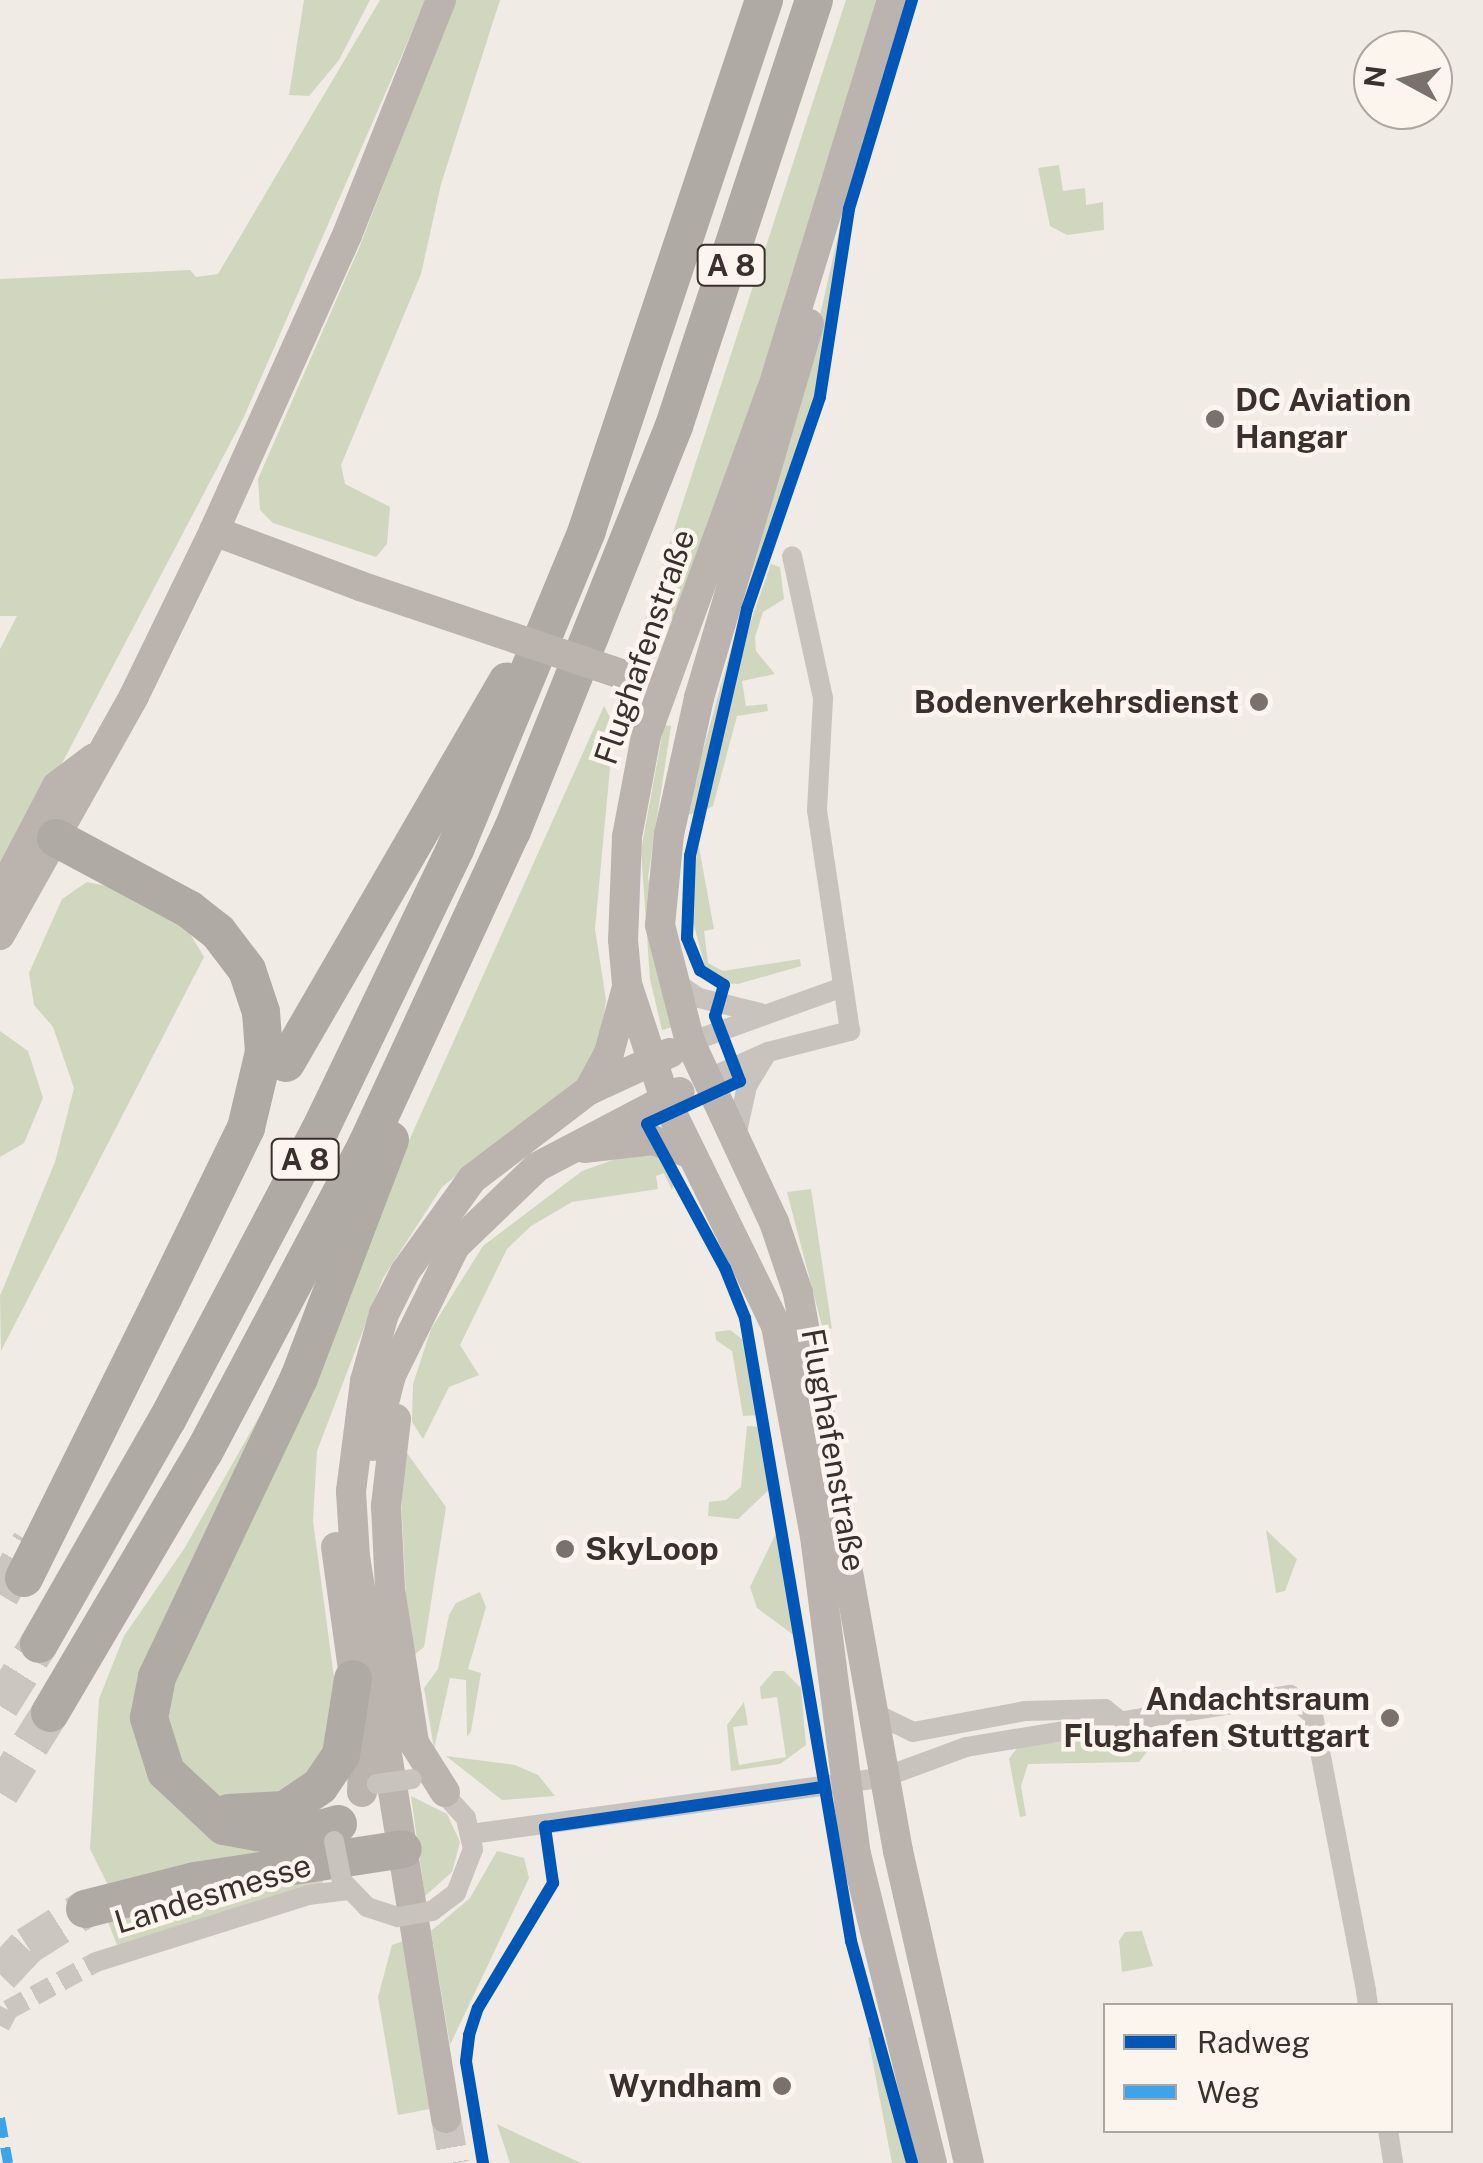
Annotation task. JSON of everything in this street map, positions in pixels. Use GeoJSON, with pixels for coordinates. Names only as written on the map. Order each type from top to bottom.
{"type":"FeatureCollection","features":[{"type":"Feature","properties":{"kind":"highway","name":"A 8"},"geometry":{"type":"LineString","coordinates":[[39,1644],[167,1420],[329,1114],[456,847],[536,657],[637,391],[764,0]]}},
{"type":"Feature","properties":{"kind":"highway","name":"A 8"},"geometry":{"type":"LineString","coordinates":[[50,1712],[204,1452],[393,1090],[512,831],[636,526],[745,226],[814,0]]}},
{"type":"Feature","properties":{"kind":"highway"},"geometry":{"type":"LineString","coordinates":[[286,1063],[499,686],[536,657]]}},
{"type":"Feature","properties":{"kind":"highway"},"geometry":{"type":"LineString","coordinates":[[24,1578],[246,1128],[264,1052],[262,1012],[247,970],[218,932],[190,910],[56,838]]}},
{"type":"Feature","properties":{"kind":"highway"},"geometry":{"type":"LineString","coordinates":[[336,1833],[265,1836],[224,1826],[166,1772],[151,1738],[157,1676],[299,1378],[389,1149],[393,1090]]}},
{"type":"Feature","properties":{"kind":"highway"},"geometry":{"type":"LineString","coordinates":[[202,1809],[267,1814],[320,1786],[341,1755],[353,1680]]}},
{"type":"Feature","properties":{"kind":"highway"},"geometry":{"type":"LineString","coordinates":[[84,1908],[195,1881],[403,1849]]}},
{"type":"Feature","properties":{"kind":"main road"},"geometry":{"type":"LineString","coordinates":[[0,935],[104,750],[214,531],[348,235],[442,0]]}},
{"type":"Feature","properties":{"kind":"main road","name":"Flughafenstraße"},"geometry":{"type":"LineString","coordinates":[[892,0],[772,389],[663,688],[631,806],[623,886],[628,984],[651,1062],[690,1154],[767,1301],[784,1357],[846,1783],[879,1961],[932,2163]]}},
{"type":"Feature","properties":{"kind":"main road","name":"Flughafenstraße"},"geometry":{"type":"LineString","coordinates":[[838,174],[800,372],[699,698],[661,883],[660,925],[670,979],[704,1080],[774,1222],[802,1309],[932,2020],[969,2163]]}},
{"type":"Feature","properties":{"kind":"main road"},"geometry":{"type":"LineString","coordinates":[[214,531],[360,586],[699,698]]}},
{"type":"Feature","properties":{"kind":"main road"},"geometry":{"type":"LineString","coordinates":[[0,895],[57,786],[104,750]]}},
{"type":"Feature","properties":{"kind":"main road"},"geometry":{"type":"LineString","coordinates":[[589,1090],[609,1054],[628,984]]}},
{"type":"Feature","properties":{"kind":"main road"},"geometry":{"type":"LineString","coordinates":[[369,1788],[336,1554],[333,1465],[342,1405],[424,1240],[472,1180],[589,1090],[690,1042]]}},
{"type":"Feature","properties":{"kind":"main road"},"geometry":{"type":"LineString","coordinates":[[368,1614],[366,1495],[374,1441],[391,1375],[440,1267],[471,1227],[537,1167],[704,1080]]}},
{"type":"Feature","properties":{"kind":"main road"},"geometry":{"type":"LineString","coordinates":[[571,1146],[653,1140],[690,1154]]}},
{"type":"Feature","properties":{"kind":"main road"},"geometry":{"type":"LineString","coordinates":[[419,1309],[419,1339],[402,1387],[388,1461],[386,1550],[414,1743],[445,1792]]}},
{"type":"Feature","properties":{"kind":"main road"},"geometry":{"type":"LineString","coordinates":[[384,1314],[366,1381],[351,1492],[446,2118]]}},
{"type":"Feature","properties":{"kind":"street"},"geometry":{"type":"LineString","coordinates":[[704,1080],[768,1052],[850,1030],[817,810],[823,698],[792,556]]}},
{"type":"Feature","properties":{"kind":"street"},"geometry":{"type":"LineString","coordinates":[[670,979],[700,998],[762,1014]]}},
{"type":"Feature","properties":{"kind":"street"},"geometry":{"type":"LineString","coordinates":[[690,1042],[843,987]]}},
{"type":"Feature","properties":{"kind":"street"},"geometry":{"type":"LineString","coordinates":[[734,1141],[751,1074],[768,1052]]}},
{"type":"Feature","properties":{"kind":"street"},"geometry":{"type":"LineString","coordinates":[[874,1714],[913,1732],[996,1731],[1073,1729],[1282,1695],[1310,1708],[1367,2003]]}},
{"type":"Feature","properties":{"kind":"street"},"geometry":{"type":"LineString","coordinates":[[471,1834],[885,1776],[996,1731],[1026,1711],[1105,1710],[1120,1722]]}},
{"type":"Feature","properties":{"kind":"street"},"geometry":{"type":"LineString","coordinates":[[412,1779],[445,1792],[471,1834],[465,1880],[432,1911],[398,1917],[367,1907],[344,1884],[336,1833],[369,1788],[412,1779]]}},
{"type":"Feature","properties":{"kind":"street","name":"Landesmesse"},"geometry":{"type":"LineString","coordinates":[[96,1962],[344,1884]]}},
{"type":"Feature","properties":{"kind":"street"},"geometry":{"type":"LineString","coordinates":[[1388,2133],[1393,2163]]}},
{"type":"Feature","properties":{"kind":"green space"},"geometry":{"type":"Polygon","coordinates":[[[304,0],[370,0],[339,60],[309,96],[289,95],[304,0]]]}},
{"type":"Feature","properties":{"kind":"green space"},"geometry":{"type":"Polygon","coordinates":[[[380,0],[426,0],[243,419],[0,881],[0,649],[17,616],[0,616],[0,279],[190,270],[196,277],[218,274],[380,0]]]}},
{"type":"Feature","properties":{"kind":"green space"},"geometry":{"type":"Polygon","coordinates":[[[455,0],[500,0],[441,184],[421,274],[341,465],[345,484],[390,507],[387,544],[376,557],[273,523],[260,510],[258,479],[359,248],[455,0]]]}},
{"type":"Feature","properties":{"kind":"green space"},"geometry":{"type":"Polygon","coordinates":[[[846,0],[883,0],[682,618],[645,619],[846,0]]]}},
{"type":"Feature","properties":{"kind":"green space"},"geometry":{"type":"Polygon","coordinates":[[[1059,165],[1063,191],[1085,188],[1086,205],[1103,202],[1104,230],[1067,235],[1050,226],[1038,168],[1059,165]]]}},
{"type":"Feature","properties":{"kind":"green space"},"geometry":{"type":"Polygon","coordinates":[[[842,218],[819,386],[749,589],[694,813],[685,816],[806,377],[842,218]]]}},
{"type":"Feature","properties":{"kind":"green space"},"geometry":{"type":"Polygon","coordinates":[[[771,564],[780,567],[784,599],[763,612],[755,637],[756,651],[775,674],[742,681],[746,706],[767,704],[768,711],[737,716],[713,806],[704,811],[743,644],[771,564]]]}},
{"type":"Feature","properties":{"kind":"green space"},"geometry":{"type":"Polygon","coordinates":[[[604,706],[614,725],[595,929],[606,1000],[601,1039],[587,1072],[442,1187],[383,1278],[317,1451],[313,1521],[339,1714],[318,1776],[241,1807],[184,1779],[163,1715],[172,1669],[604,706]]]}},
{"type":"Feature","properties":{"kind":"green space"},"geometry":{"type":"Polygon","coordinates":[[[664,725],[671,726],[648,877],[673,1027],[662,1030],[650,979],[641,850],[664,725]]]}},
{"type":"Feature","properties":{"kind":"green space"},"geometry":{"type":"Polygon","coordinates":[[[698,842],[714,929],[704,931],[708,963],[723,971],[800,959],[801,966],[738,984],[722,983],[705,967],[690,910],[698,842]]]}},
{"type":"Feature","properties":{"kind":"green space"},"geometry":{"type":"Polygon","coordinates":[[[87,882],[125,890],[186,927],[204,957],[1,1351],[0,1296],[55,1162],[74,1088],[53,1027],[34,1005],[29,973],[62,899],[87,882]]]}},
{"type":"Feature","properties":{"kind":"green space"},"geometry":{"type":"Polygon","coordinates":[[[0,1031],[28,1051],[43,1098],[24,1143],[0,1157],[0,1031]]]}},
{"type":"Feature","properties":{"kind":"green space"},"geometry":{"type":"Polygon","coordinates":[[[656,1154],[674,1183],[672,1190],[664,1173],[656,1176],[658,1189],[572,1202],[531,1226],[507,1249],[460,1345],[479,1375],[449,1387],[423,1439],[412,1422],[413,1384],[431,1329],[483,1246],[582,1171],[621,1157],[656,1154]]]}},
{"type":"Feature","properties":{"kind":"green space"},"geometry":{"type":"Polygon","coordinates":[[[811,1189],[832,1329],[822,1326],[787,1192],[811,1189]]]}},
{"type":"Feature","properties":{"kind":"green space"},"geometry":{"type":"Polygon","coordinates":[[[730,1330],[746,1342],[761,1415],[743,1416],[732,1351],[716,1340],[715,1332],[730,1330]]]}},
{"type":"Feature","properties":{"kind":"green space"},"geometry":{"type":"Polygon","coordinates":[[[276,1387],[136,1734],[284,1851],[108,1885],[90,1849],[99,1699],[124,1636],[184,1549],[276,1387]]]}},
{"type":"Feature","properties":{"kind":"green space"},"geometry":{"type":"Polygon","coordinates":[[[747,1426],[763,1427],[773,1486],[738,1519],[708,1516],[709,1502],[726,1500],[741,1487],[747,1426]]]}},
{"type":"Feature","properties":{"kind":"green space"},"geometry":{"type":"Polygon","coordinates":[[[399,1453],[407,1453],[446,1507],[424,1647],[409,1659],[399,1453]]]}},
{"type":"Feature","properties":{"kind":"green space"},"geometry":{"type":"Polygon","coordinates":[[[779,1527],[795,1636],[757,1608],[750,1587],[779,1527]]]}},
{"type":"Feature","properties":{"kind":"green space"},"geometry":{"type":"Polygon","coordinates":[[[1266,1530],[1297,1559],[1285,1591],[1276,1593],[1266,1530]]]}},
{"type":"Feature","properties":{"kind":"green space"},"geometry":{"type":"Polygon","coordinates":[[[480,1592],[486,1607],[468,1669],[481,1673],[471,1731],[467,1737],[466,1680],[450,1678],[434,1749],[424,1688],[438,1669],[449,1615],[456,1603],[480,1592]]]}},
{"type":"Feature","properties":{"kind":"green space"},"geometry":{"type":"Polygon","coordinates":[[[774,1671],[784,1671],[801,1688],[806,1745],[780,1764],[731,1771],[727,1725],[744,1702],[748,1725],[733,1727],[739,1765],[786,1757],[777,1697],[761,1699],[760,1687],[774,1671]]]}},
{"type":"Feature","properties":{"kind":"green space"},"geometry":{"type":"Polygon","coordinates":[[[1150,1729],[1150,1748],[1139,1762],[1028,1764],[1021,1786],[1026,1816],[1020,1817],[1009,1759],[1017,1748],[1150,1729]]]}},
{"type":"Feature","properties":{"kind":"green space"},"geometry":{"type":"Polygon","coordinates":[[[446,1756],[515,1765],[538,1775],[555,1796],[502,1800],[446,1756]]]}},
{"type":"Feature","properties":{"kind":"green space"},"geometry":{"type":"Polygon","coordinates":[[[411,1796],[447,1814],[460,1842],[452,1872],[425,1896],[411,1796]]]}},
{"type":"Feature","properties":{"kind":"green space"},"geometry":{"type":"Polygon","coordinates":[[[497,1851],[524,1858],[529,1878],[450,2045],[431,1931],[470,1898],[497,1851]]]}},
{"type":"Feature","properties":{"kind":"green space"},"geometry":{"type":"Polygon","coordinates":[[[322,1877],[323,1883],[117,1945],[106,1917],[149,1904],[322,1877]]]}},
{"type":"Feature","properties":{"kind":"green space"},"geometry":{"type":"Polygon","coordinates":[[[1142,1931],[1153,1966],[1122,1972],[1119,1941],[1125,1932],[1142,1931]]]}},
{"type":"Feature","properties":{"kind":"green space"},"geometry":{"type":"Polygon","coordinates":[[[403,1941],[430,2109],[398,2115],[378,1997],[392,1945],[403,1941]]]}},
{"type":"Feature","properties":{"kind":"green space"},"geometry":{"type":"Polygon","coordinates":[[[868,2037],[878,2038],[909,2163],[892,2163],[868,2037]]]}},
{"type":"Feature","properties":{"kind":"green space"},"geometry":{"type":"Polygon","coordinates":[[[497,2124],[520,2135],[581,2163],[510,2163],[497,2124]]]}},
{"type":"Feature","properties":{"kind":"tunnel"},"geometry":{"type":"LineString","coordinates":[[0,1595],[31,1542]]}},
{"type":"Feature","properties":{"kind":"tunnel"},"geometry":{"type":"LineString","coordinates":[[0,1706],[39,1644]]}},
{"type":"Feature","properties":{"kind":"tunnel"},"geometry":{"type":"LineString","coordinates":[[0,1793],[50,1713]]}},
{"type":"Feature","properties":{"kind":"tunnel"},"geometry":{"type":"LineString","coordinates":[[0,1975],[27,1946],[85,1909]]}},
{"type":"Feature","properties":{"kind":"tunnel"},"geometry":{"type":"LineString","coordinates":[[0,2026],[8,2010],[96,1962]]}},
{"type":"Feature","properties":{"kind":"tunnel"},"geometry":{"type":"LineString","coordinates":[[446,2118],[454,2163]]}},
{"type":"Feature","properties":{"kind":"marked path"},"geometry":{"type":"LineString","coordinates":[[0,2118],[8,2163]]}},
{"type":"Feature","properties":{"kind":"cycle path"},"geometry":{"type":"LineString","coordinates":[[912,0],[849,209],[820,397],[747,609],[690,856],[687,938],[700,970],[724,985],[715,1016],[740,1081],[647,1124],[725,1268],[745,1318],[851,1941],[912,2163]]}},
{"type":"Feature","properties":{"kind":"cycle path"},"geometry":{"type":"LineString","coordinates":[[483,2163],[466,2061],[469,2035],[478,2008],[553,1883],[545,1827],[821,1787]]}},
{"type":"Feature","properties":{"kind":"place","name":"DC Aviation Hangar"},"geometry":{"type":"Point","coordinates":[1215,419]}},
{"type":"Feature","properties":{"kind":"place","name":"Bodenverkehrsdienst"},"geometry":{"type":"Point","coordinates":[1259,702]}},
{"type":"Feature","properties":{"kind":"place","name":"SkyLoop"},"geometry":{"type":"Point","coordinates":[565,1549]}},
{"type":"Feature","properties":{"kind":"place","name":"Andachtsraum Flughafen Stuttgart"},"geometry":{"type":"Point","coordinates":[1390,1718]}},
{"type":"Feature","properties":{"kind":"place","name":"Wyndham"},"geometry":{"type":"Point","coordinates":[782,2086]}}]}
